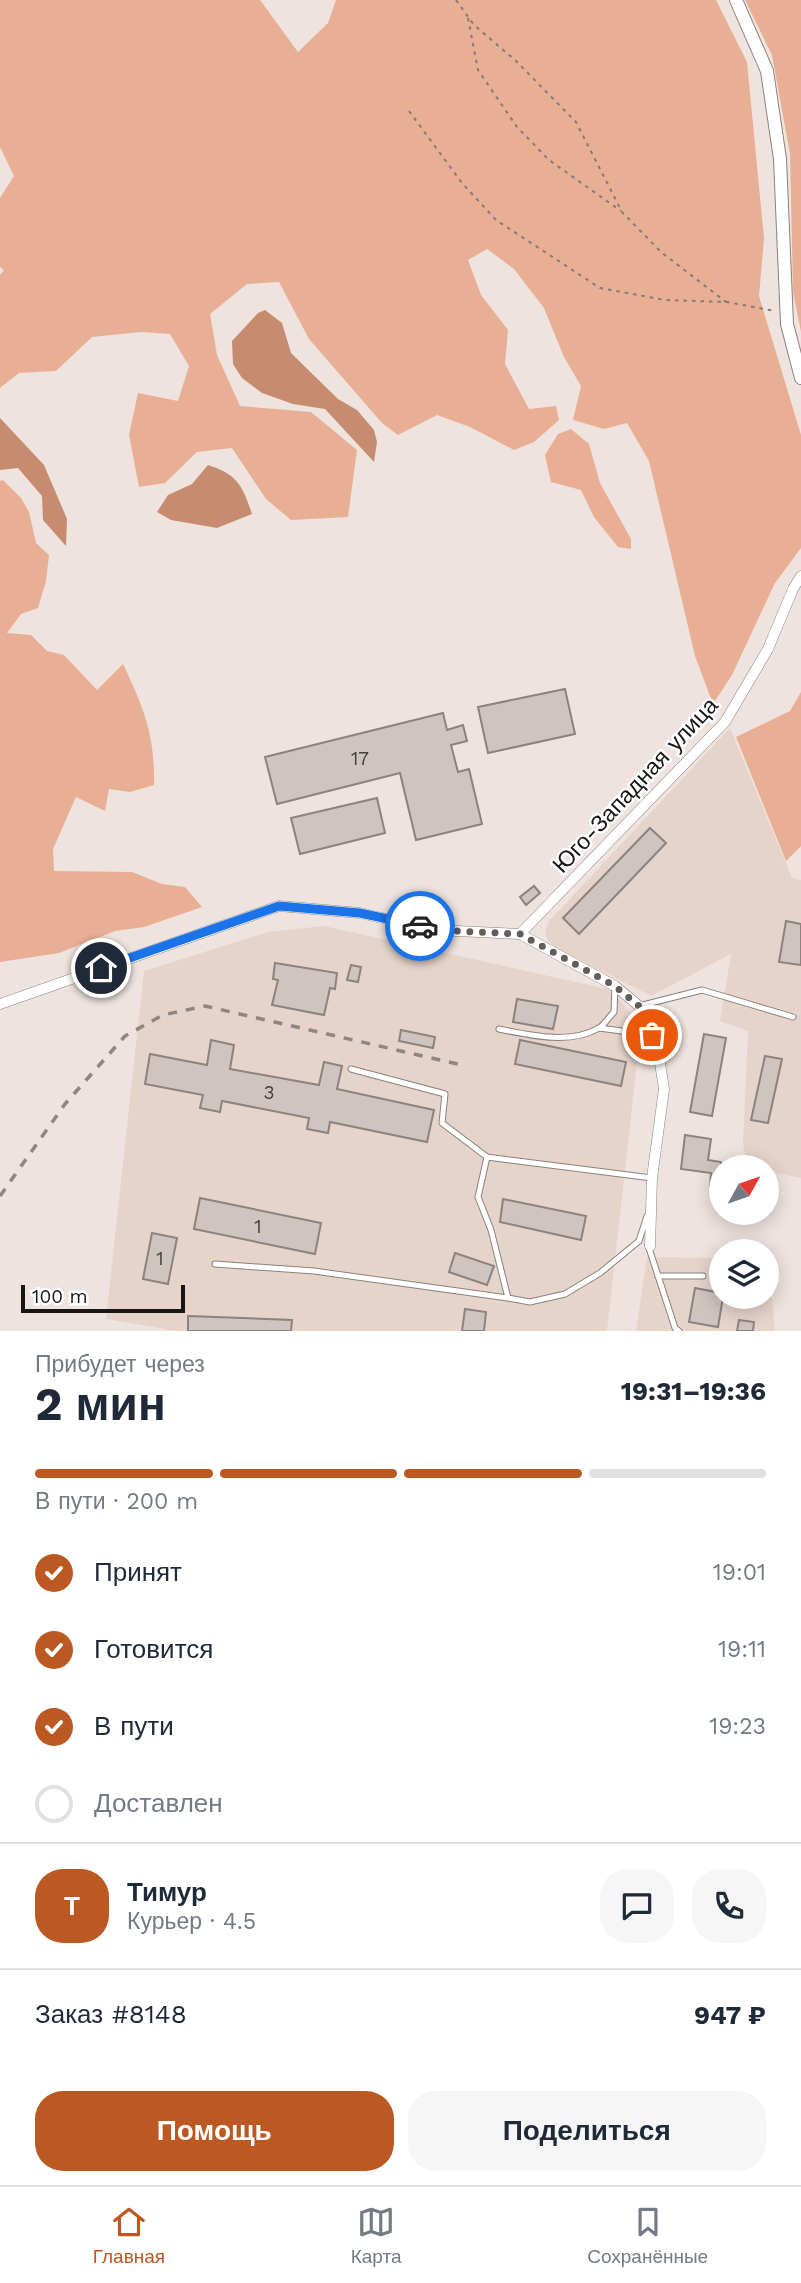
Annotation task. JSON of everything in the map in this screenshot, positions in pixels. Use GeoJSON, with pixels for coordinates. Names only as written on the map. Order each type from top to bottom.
{"type":"FeatureCollection","features":[{"type":"Feature","properties":{"kind":"street"},"geometry":{"type":"LineString","coordinates":[[736,0],[767,71],[780,159],[787,324],[801,378]]}},
{"type":"Feature","properties":{"kind":"street","name":"Юго-Западная улица"},"geometry":{"type":"LineString","coordinates":[[520,934],[725,722],[768,649],[801,576]]}},
{"type":"Feature","properties":{"kind":"street"},"geometry":{"type":"LineString","coordinates":[[0,1004],[279,906],[360,913],[435,930],[520,934],[615,986],[639,1006],[652,1035],[664,1089],[652,1178],[650,1246]]}},
{"type":"Feature","properties":{"kind":"lane"},"geometry":{"type":"LineString","coordinates":[[599,1028],[614,1012],[615,986]]}},
{"type":"Feature","properties":{"kind":"lane"},"geometry":{"type":"LineString","coordinates":[[639,1006],[702,990],[793,1017]]}},
{"type":"Feature","properties":{"kind":"lane"},"geometry":{"type":"LineString","coordinates":[[499,1029],[534,1036],[567,1038],[599,1028],[652,1035]]}},
{"type":"Feature","properties":{"kind":"lane"},"geometry":{"type":"LineString","coordinates":[[351,1069],[445,1094],[442,1123],[487,1157],[652,1178]]}},
{"type":"Feature","properties":{"kind":"lane"},"geometry":{"type":"LineString","coordinates":[[487,1157],[478,1197],[491,1230],[508,1298]]}},
{"type":"Feature","properties":{"kind":"lane"},"geometry":{"type":"LineString","coordinates":[[215,1264],[314,1271],[530,1302],[565,1294],[600,1273],[639,1241],[650,1208]]}},
{"type":"Feature","properties":{"kind":"lane"},"geometry":{"type":"LineString","coordinates":[[639,1241],[650,1246],[675,1328],[679,1331]]}},
{"type":"Feature","properties":{"kind":"lane"},"geometry":{"type":"LineString","coordinates":[[658,1276],[703,1276]]}},
{"type":"Feature","properties":{"kind":"path"},"geometry":{"type":"LineString","coordinates":[[456,0],[474,25],[515,61],[576,122],[622,212]]}},
{"type":"Feature","properties":{"kind":"path"},"geometry":{"type":"LineString","coordinates":[[467,15],[478,70],[517,127],[549,160],[622,212],[661,251],[727,302]]}},
{"type":"Feature","properties":{"kind":"path"},"geometry":{"type":"LineString","coordinates":[[409,111],[461,183],[496,220],[600,288],[665,300],[727,302],[786,313]]}},
{"type":"Feature","properties":{"kind":"shaded area"},"geometry":{"type":"Polygon","coordinates":[[[0,0],[260,0],[298,52],[328,23],[336,0],[716,0],[747,62],[764,238],[759,296],[801,435],[801,548],[775,583],[732,675],[713,704],[695,656],[649,461],[627,423],[604,429],[573,420],[581,386],[564,357],[544,308],[514,269],[487,249],[468,260],[481,295],[508,330],[505,364],[529,409],[556,406],[559,420],[534,442],[514,450],[470,427],[437,415],[398,435],[382,423],[309,339],[279,282],[247,284],[210,314],[217,355],[240,406],[311,412],[357,450],[348,517],[291,520],[266,499],[232,448],[197,452],[165,483],[139,487],[129,435],[138,393],[178,401],[189,366],[170,334],[141,332],[92,337],[56,371],[19,373],[0,388],[0,275],[4,270],[0,267],[0,198],[14,176],[0,147],[0,0]]]}},
{"type":"Feature","properties":{"kind":"shaded area"},"geometry":{"type":"Polygon","coordinates":[[[745,0],[801,0],[801,332],[793,292],[790,154],[772,55],[745,0]]]}},
{"type":"Feature","properties":{"kind":"shaded area"},"geometry":{"type":"Polygon","coordinates":[[[265,310],[282,323],[291,353],[338,399],[357,410],[374,430],[377,442],[374,462],[325,409],[293,404],[262,393],[242,378],[233,364],[232,341],[258,313],[265,310]]]}},
{"type":"Feature","properties":{"kind":"shaded area"},"geometry":{"type":"Polygon","coordinates":[[[0,418],[44,465],[67,519],[66,546],[43,520],[42,496],[18,468],[0,470],[0,418]]]}},
{"type":"Feature","properties":{"kind":"shaded area"},"geometry":{"type":"Polygon","coordinates":[[[571,429],[589,444],[600,483],[631,539],[631,549],[618,547],[594,517],[581,490],[551,482],[545,455],[558,434],[571,429]]]}},
{"type":"Feature","properties":{"kind":"shaded area"},"geometry":{"type":"Polygon","coordinates":[[[208,465],[238,482],[252,514],[217,528],[171,520],[157,512],[168,495],[192,484],[208,465]]]}},
{"type":"Feature","properties":{"kind":"shaded area"},"geometry":{"type":"Polygon","coordinates":[[[3,480],[21,498],[29,512],[36,543],[49,555],[46,581],[38,608],[21,614],[7,633],[31,635],[47,651],[64,655],[97,690],[123,664],[147,722],[153,751],[154,785],[130,792],[109,789],[105,811],[76,797],[53,849],[54,871],[132,872],[162,884],[185,887],[202,907],[144,927],[115,931],[59,953],[0,962],[0,481],[3,480]]]}},
{"type":"Feature","properties":{"kind":"shaded area"},"geometry":{"type":"Polygon","coordinates":[[[801,692],[801,846],[786,861],[736,737],[790,711],[801,692]]]}},
{"type":"Feature","properties":{"kind":"shaded area"},"geometry":{"type":"Polygon","coordinates":[[[730,728],[792,878],[801,880],[801,1178],[779,1173],[779,1155],[745,1155],[743,1144],[748,1031],[720,1021],[731,954],[651,996],[556,948],[547,940],[545,930],[550,920],[730,728]]]}},
{"type":"Feature","properties":{"kind":"shaded area"},"geometry":{"type":"Polygon","coordinates":[[[324,926],[612,990],[641,1026],[607,1331],[177,1331],[106,1319],[144,971],[268,932],[324,926]]]}},
{"type":"Feature","properties":{"kind":"shaded area"},"geometry":{"type":"Polygon","coordinates":[[[647,1257],[709,1258],[709,1309],[773,1309],[775,1331],[636,1331],[647,1257]]]}},
{"type":"Feature","properties":{"kind":"building"},"geometry":{"type":"Polygon","coordinates":[[[565,689],[575,734],[488,753],[478,707],[565,689]]]}},
{"type":"Feature","properties":{"kind":"building"},"geometry":{"type":"Polygon","coordinates":[[[443,713],[447,730],[463,725],[467,741],[451,745],[458,772],[469,769],[482,824],[416,840],[400,773],[277,804],[265,757],[443,713]]]}},
{"type":"Feature","properties":{"kind":"building"},"geometry":{"type":"Polygon","coordinates":[[[377,798],[385,833],[300,854],[291,818],[377,798]]]}},
{"type":"Feature","properties":{"kind":"building"},"geometry":{"type":"Polygon","coordinates":[[[650,828],[666,843],[579,934],[563,918],[650,828]]]}},
{"type":"Feature","properties":{"kind":"building"},"geometry":{"type":"Polygon","coordinates":[[[534,886],[540,893],[526,905],[520,897],[534,886]]]}},
{"type":"Feature","properties":{"kind":"building"},"geometry":{"type":"Polygon","coordinates":[[[786,921],[801,924],[801,965],[779,962],[786,921]]]}},
{"type":"Feature","properties":{"kind":"building"},"geometry":{"type":"Polygon","coordinates":[[[275,963],[337,973],[335,989],[330,988],[324,1015],[272,1005],[278,980],[273,979],[275,963]]]}},
{"type":"Feature","properties":{"kind":"building"},"geometry":{"type":"Polygon","coordinates":[[[351,965],[361,967],[358,982],[347,980],[351,965]]]}},
{"type":"Feature","properties":{"kind":"building"},"geometry":{"type":"Polygon","coordinates":[[[517,999],[558,1006],[553,1029],[513,1022],[517,999]]]}},
{"type":"Feature","properties":{"kind":"building"},"geometry":{"type":"Polygon","coordinates":[[[401,1030],[435,1037],[433,1048],[399,1041],[401,1030]]]}},
{"type":"Feature","properties":{"kind":"building"},"geometry":{"type":"Polygon","coordinates":[[[704,1034],[726,1038],[712,1116],[690,1112],[704,1034]]]}},
{"type":"Feature","properties":{"kind":"building"},"geometry":{"type":"Polygon","coordinates":[[[211,1040],[234,1045],[230,1069],[319,1085],[324,1062],[342,1066],[337,1089],[434,1110],[427,1142],[330,1122],[328,1133],[307,1129],[309,1118],[222,1101],[220,1112],[200,1108],[203,1095],[145,1084],[150,1054],[207,1065],[211,1040]]]}},
{"type":"Feature","properties":{"kind":"building"},"geometry":{"type":"Polygon","coordinates":[[[520,1040],[626,1062],[621,1086],[515,1064],[520,1040]]]}},
{"type":"Feature","properties":{"kind":"building"},"geometry":{"type":"Polygon","coordinates":[[[765,1056],[782,1059],[768,1123],[751,1120],[765,1056]]]}},
{"type":"Feature","properties":{"kind":"building"},"geometry":{"type":"Polygon","coordinates":[[[685,1135],[711,1139],[709,1173],[681,1169],[685,1135]]]}},
{"type":"Feature","properties":{"kind":"building"},"geometry":{"type":"Polygon","coordinates":[[[200,1198],[321,1223],[315,1254],[194,1229],[200,1198]]]}},
{"type":"Feature","properties":{"kind":"building"},"geometry":{"type":"Polygon","coordinates":[[[503,1199],[586,1216],[581,1240],[500,1222],[503,1199]]]}},
{"type":"Feature","properties":{"kind":"building"},"geometry":{"type":"Polygon","coordinates":[[[152,1233],[177,1238],[168,1284],[143,1279],[152,1233]]]}},
{"type":"Feature","properties":{"kind":"building"},"geometry":{"type":"Polygon","coordinates":[[[455,1253],[494,1266],[487,1285],[449,1272],[455,1253]]]}},
{"type":"Feature","properties":{"kind":"building"},"geometry":{"type":"Polygon","coordinates":[[[695,1288],[709,1291],[709,1309],[721,1309],[718,1327],[689,1322],[695,1288]]]}},
{"type":"Feature","properties":{"kind":"building"},"geometry":{"type":"Polygon","coordinates":[[[465,1309],[486,1312],[484,1331],[462,1331],[465,1309]]]}},
{"type":"Feature","properties":{"kind":"building"},"geometry":{"type":"Polygon","coordinates":[[[188,1316],[292,1320],[291,1331],[188,1331],[188,1316]]]}},
{"type":"Feature","properties":{"kind":"building"},"geometry":{"type":"Polygon","coordinates":[[[739,1320],[754,1322],[753,1331],[737,1331],[739,1320]]]}},
{"type":"Feature","properties":{"kind":"railway"},"geometry":{"type":"LineString","coordinates":[[0,1196],[65,1104],[125,1036],[163,1015],[205,1006],[462,1065]]}},
{"type":"Feature","properties":{"kind":"way so far"},"geometry":{"type":"LineString","coordinates":[[420,926],[435,930],[520,934],[615,986],[639,1006],[652,1035]]}},
{"type":"Feature","properties":{"kind":"route"},"geometry":{"type":"LineString","coordinates":[[101,968],[279,906],[360,913],[420,926]]}}]}
